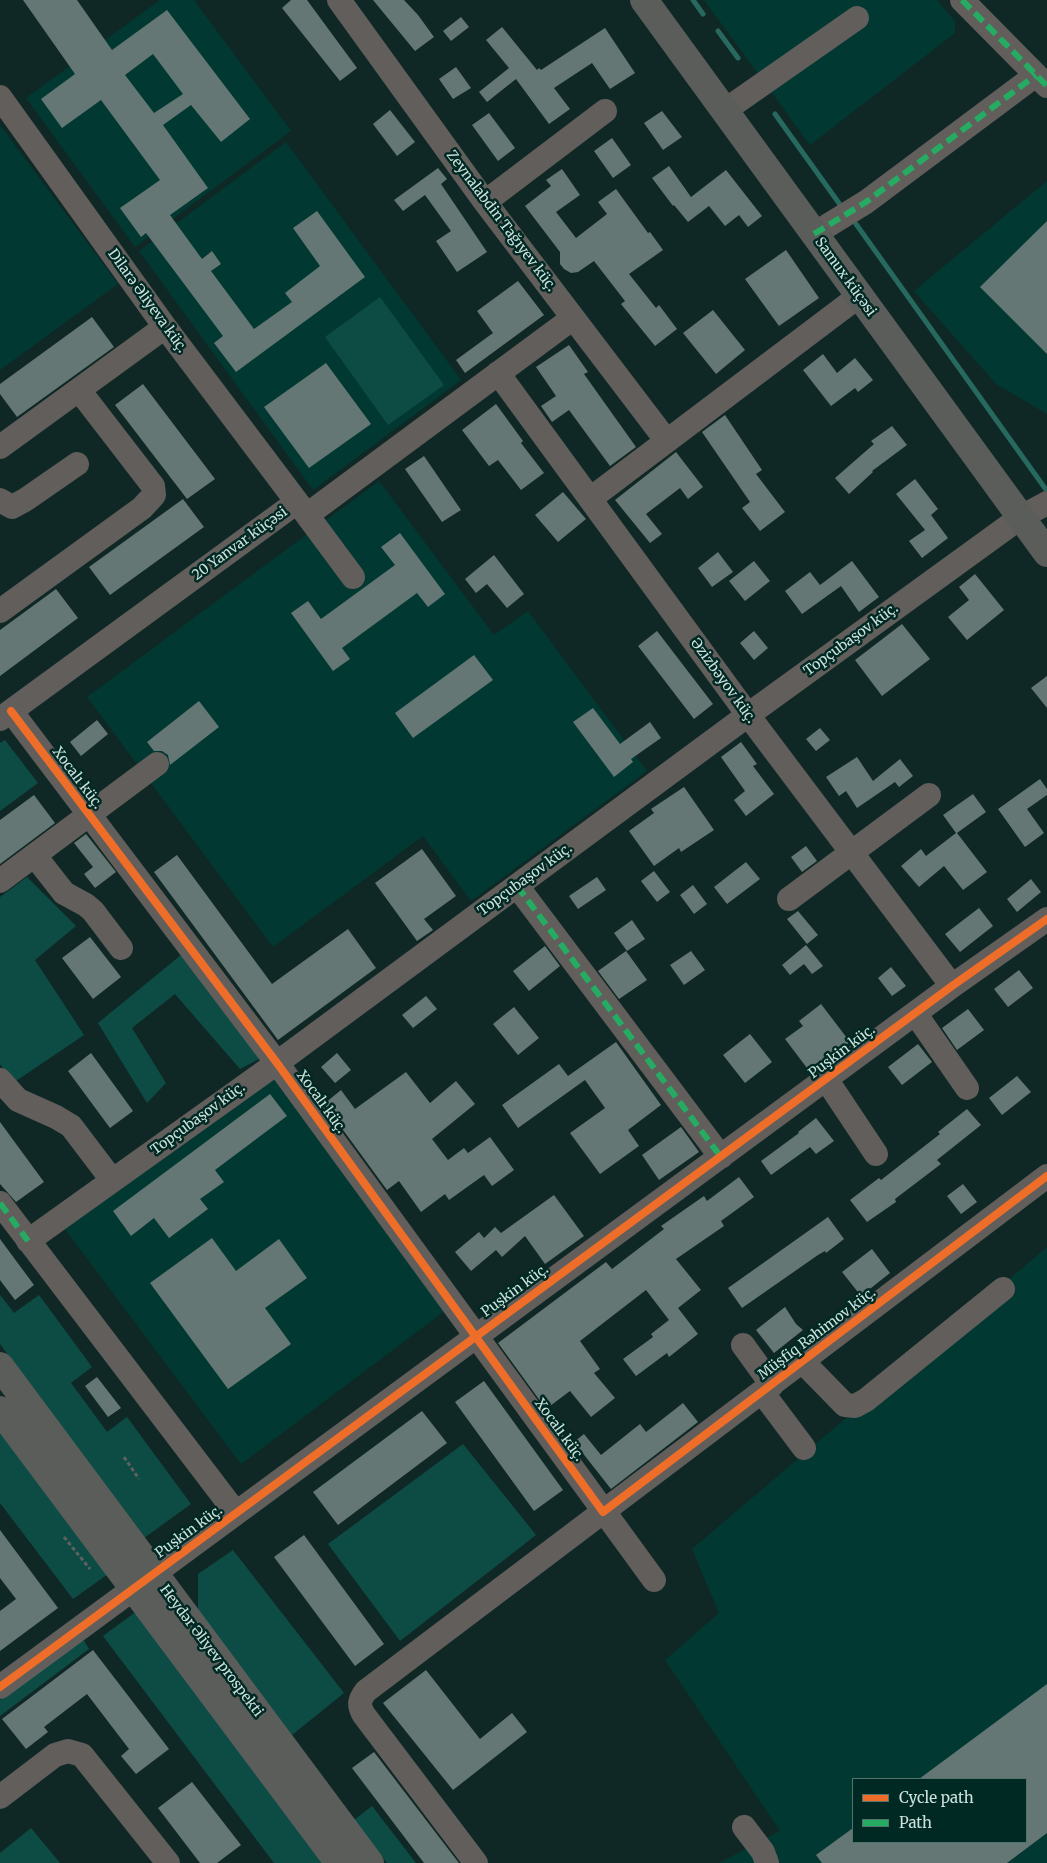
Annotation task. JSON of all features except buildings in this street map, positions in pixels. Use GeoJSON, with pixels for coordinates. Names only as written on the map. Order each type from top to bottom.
{"type":"FeatureCollection","features":[{"type":"Feature","properties":{"kind":"main road","name":"Samux küçəsi"},"geometry":{"type":"LineString","coordinates":[[644,0],[1047,553]]}},
{"type":"Feature","properties":{"kind":"main road","name":"Heydər Əliyev prospekti"},"geometry":{"type":"LineString","coordinates":[[0,1366],[144,1581],[338,1863]]}},
{"type":"Feature","properties":{"kind":"main road","name":"Heydər Əliyev prospekti"},"geometry":{"type":"LineString","coordinates":[[0,1410],[144,1581],[370,1863]]}},
{"type":"Feature","properties":{"kind":"street","name":"Zeynalabdin Tağıyev küç."},"geometry":{"type":"LineString","coordinates":[[339,0],[485,202],[666,440]]}},
{"type":"Feature","properties":{"kind":"street"},"geometry":{"type":"LineString","coordinates":[[814,234],[866,202],[1042,80],[962,0]]}},
{"type":"Feature","properties":{"kind":"street"},"geometry":{"type":"LineString","coordinates":[[724,111],[857,18]]}},
{"type":"Feature","properties":{"kind":"street","name":"Dilarə Əliyeva küç."},"geometry":{"type":"LineString","coordinates":[[0,97],[165,327],[353,577]]}},
{"type":"Feature","properties":{"kind":"street"},"geometry":{"type":"LineString","coordinates":[[485,202],[605,111]]}},
{"type":"Feature","properties":{"kind":"street"},"geometry":{"type":"LineString","coordinates":[[590,499],[859,296]]}},
{"type":"Feature","properties":{"kind":"street","name":"20 Yanvar küçəsi"},"geometry":{"type":"LineString","coordinates":[[5,715],[498,373],[573,318]]}},
{"type":"Feature","properties":{"kind":"street"},"geometry":{"type":"LineString","coordinates":[[0,447],[165,327]]}},
{"type":"Feature","properties":{"kind":"street","name":"Əzizbəyov küç."},"geometry":{"type":"LineString","coordinates":[[498,373],[748,715],[952,986]]}},
{"type":"Feature","properties":{"kind":"street"},"geometry":{"type":"LineString","coordinates":[[0,611],[142,508],[154,495],[153,486],[79,390]]}},
{"type":"Feature","properties":{"kind":"street"},"geometry":{"type":"LineString","coordinates":[[0,500],[12,506],[25,500],[77,464]]}},
{"type":"Feature","properties":{"kind":"street","name":"Topçubaşov küç."},"geometry":{"type":"LineString","coordinates":[[28,1241],[277,1062],[748,715],[1021,517],[1047,503]]}},
{"type":"Feature","properties":{"kind":"street","name":"Xocalı küç."},"geometry":{"type":"LineString","coordinates":[[5,715],[90,815],[277,1062],[654,1580]]}},
{"type":"Feature","properties":{"kind":"street"},"geometry":{"type":"LineString","coordinates":[[0,881],[157,764]]}},
{"type":"Feature","properties":{"kind":"street"},"geometry":{"type":"LineString","coordinates":[[789,899],[929,795]]}},
{"type":"Feature","properties":{"kind":"street"},"geometry":{"type":"LineString","coordinates":[[35,856],[64,893],[86,904],[93,911],[121,948]]}},
{"type":"Feature","properties":{"kind":"street"},"geometry":{"type":"LineString","coordinates":[[517,886],[721,1157]]}},
{"type":"Feature","properties":{"kind":"street","name":"Puşkin küç."},"geometry":{"type":"LineString","coordinates":[[3,1678],[144,1581],[915,1013],[1047,919]]}},
{"type":"Feature","properties":{"kind":"street"},"geometry":{"type":"LineString","coordinates":[[915,1013],[967,1088]]}},
{"type":"Feature","properties":{"kind":"street"},"geometry":{"type":"LineString","coordinates":[[826,1079],[876,1154]]}},
{"type":"Feature","properties":{"kind":"street"},"geometry":{"type":"LineString","coordinates":[[0,1080],[18,1100],[71,1126],[112,1180]]}},
{"type":"Feature","properties":{"kind":"street","name":"Müşfiq Rəhimov küç."},"geometry":{"type":"LineString","coordinates":[[476,1863],[364,1715],[359,1707],[360,1698],[366,1691],[1047,1176]]}},
{"type":"Feature","properties":{"kind":"street"},"geometry":{"type":"LineString","coordinates":[[0,1203],[236,1513]]}},
{"type":"Feature","properties":{"kind":"street"},"geometry":{"type":"LineString","coordinates":[[802,1361],[845,1405],[855,1406],[866,1400],[1003,1289]]}},
{"type":"Feature","properties":{"kind":"street"},"geometry":{"type":"LineString","coordinates":[[743,1345],[804,1448]]}},
{"type":"Feature","properties":{"kind":"street"},"geometry":{"type":"LineString","coordinates":[[0,1797],[55,1755],[68,1751],[82,1755],[168,1863]]}},
{"type":"Feature","properties":{"kind":"street"},"geometry":{"type":"LineString","coordinates":[[744,1827],[763,1852],[767,1863]]}},
{"type":"Feature","properties":{"kind":"path"},"geometry":{"type":"LineString","coordinates":[[124,1457],[139,1479]]}},
{"type":"Feature","properties":{"kind":"path"},"geometry":{"type":"LineString","coordinates":[[64,1537],[90,1569]]}},
{"type":"Feature","properties":{"kind":"shaded area"},"geometry":{"type":"Polygon","coordinates":[[[160,0],[194,0],[291,131],[135,247],[26,98],[160,0]]]}},
{"type":"Feature","properties":{"kind":"shaded area"},"geometry":{"type":"Polygon","coordinates":[[[704,0],[937,0],[955,21],[955,33],[810,145],[704,0]]]}},
{"type":"Feature","properties":{"kind":"shaded area"},"geometry":{"type":"Polygon","coordinates":[[[0,125],[118,284],[0,370],[0,125]]]}},
{"type":"Feature","properties":{"kind":"shaded area"},"geometry":{"type":"Polygon","coordinates":[[[286,142],[461,380],[313,490],[139,251],[286,142]]]}},
{"type":"Feature","properties":{"kind":"shaded area"},"geometry":{"type":"Polygon","coordinates":[[[1047,181],[1047,414],[996,384],[914,291],[1047,181]]]}},
{"type":"Feature","properties":{"kind":"shaded area"},"geometry":{"type":"Polygon","coordinates":[[[380,297],[444,385],[388,425],[325,337],[380,297]]]}},
{"type":"Feature","properties":{"kind":"shaded area"},"geometry":{"type":"Polygon","coordinates":[[[379,481],[494,635],[528,611],[647,771],[471,901],[423,836],[273,947],[87,697],[379,481]]]}},
{"type":"Feature","properties":{"kind":"shaded area"},"geometry":{"type":"Polygon","coordinates":[[[5,740],[38,783],[0,811],[0,743],[5,740]]]}},
{"type":"Feature","properties":{"kind":"shaded area"},"geometry":{"type":"Polygon","coordinates":[[[27,877],[76,926],[35,960],[84,1035],[13,1083],[0,1064],[0,897],[27,877]]]}},
{"type":"Feature","properties":{"kind":"shaded area"},"geometry":{"type":"Polygon","coordinates":[[[181,955],[261,1058],[240,1069],[175,994],[132,1028],[166,1083],[147,1103],[98,1023],[181,955]]]}},
{"type":"Feature","properties":{"kind":"shaded area"},"geometry":{"type":"Polygon","coordinates":[[[275,1079],[446,1310],[241,1464],[65,1229],[275,1079]]]}},
{"type":"Feature","properties":{"kind":"shaded area"},"geometry":{"type":"Polygon","coordinates":[[[1047,1247],[1047,1863],[719,1863],[780,1831],[665,1660],[719,1613],[692,1549],[1047,1247]]]}},
{"type":"Feature","properties":{"kind":"shaded area"},"geometry":{"type":"Polygon","coordinates":[[[0,1295],[14,1313],[39,1295],[92,1367],[71,1383],[107,1432],[127,1417],[191,1504],[144,1538],[0,1344],[0,1295]]]}},
{"type":"Feature","properties":{"kind":"shaded area"},"geometry":{"type":"Polygon","coordinates":[[[0,1430],[108,1574],[73,1599],[0,1503],[0,1430]]]}},
{"type":"Feature","properties":{"kind":"shaded area"},"geometry":{"type":"Polygon","coordinates":[[[463,1444],[536,1535],[400,1641],[328,1544],[463,1444]]]}},
{"type":"Feature","properties":{"kind":"shaded area"},"geometry":{"type":"Polygon","coordinates":[[[233,1550],[344,1693],[292,1735],[198,1610],[198,1574],[233,1550]]]}},
{"type":"Feature","properties":{"kind":"shaded area"},"geometry":{"type":"Polygon","coordinates":[[[137,1611],[326,1863],[274,1863],[103,1636],[137,1611]]]}},
{"type":"Feature","properties":{"kind":"shaded area"},"geometry":{"type":"Polygon","coordinates":[[[83,1639],[89,1649],[0,1716],[0,1700],[83,1639]]]}},
{"type":"Feature","properties":{"kind":"shaded area"},"geometry":{"type":"Polygon","coordinates":[[[372,1806],[416,1863],[387,1863],[354,1820],[372,1806]]]}},
{"type":"Feature","properties":{"kind":"shaded area"},"geometry":{"type":"Polygon","coordinates":[[[31,1828],[60,1863],[0,1863],[0,1853],[31,1828]]]}},
{"type":"Feature","properties":{"kind":"waterway"},"geometry":{"type":"LineString","coordinates":[[693,0],[703,14]]}},
{"type":"Feature","properties":{"kind":"waterway"},"geometry":{"type":"LineString","coordinates":[[718,31],[738,58]]}},
{"type":"Feature","properties":{"kind":"waterway"},"geometry":{"type":"LineString","coordinates":[[775,114],[841,206]]}},
{"type":"Feature","properties":{"kind":"waterway"},"geometry":{"type":"LineString","coordinates":[[856,224],[1047,491]]}},
{"type":"Feature","properties":{"kind":"marked path"},"geometry":{"type":"LineString","coordinates":[[962,0],[1047,86]]}},
{"type":"Feature","properties":{"kind":"marked path"},"geometry":{"type":"LineString","coordinates":[[814,234],[866,202],[1036,75]]}},
{"type":"Feature","properties":{"kind":"marked path"},"geometry":{"type":"LineString","coordinates":[[517,886],[721,1157]]}},
{"type":"Feature","properties":{"kind":"marked path"},"geometry":{"type":"LineString","coordinates":[[0,1203],[28,1241]]}},
{"type":"Feature","properties":{"kind":"cycle path"},"geometry":{"type":"LineString","coordinates":[[11,711],[277,1063],[603,1512],[1047,1176]]}},
{"type":"Feature","properties":{"kind":"cycle path"},"geometry":{"type":"LineString","coordinates":[[0,1687],[952,986],[1047,919]]}}]}
